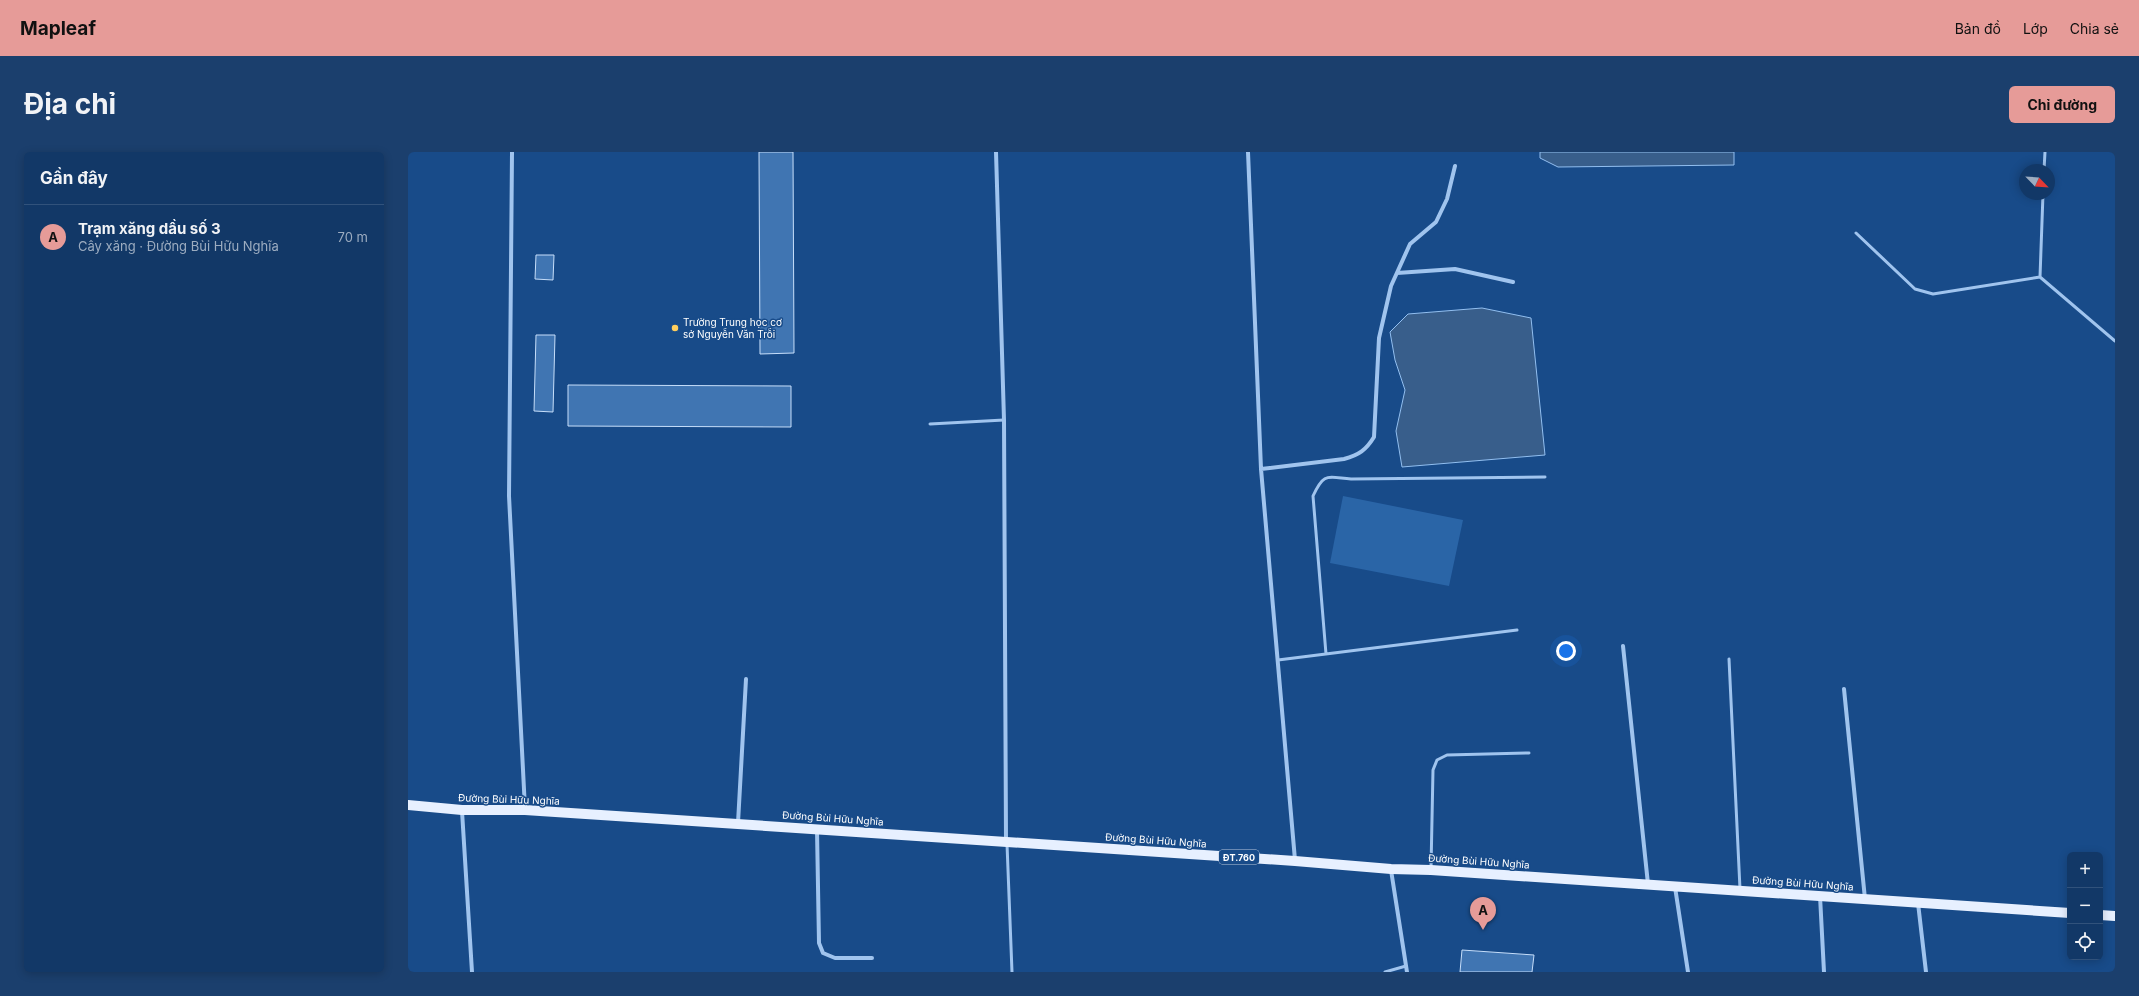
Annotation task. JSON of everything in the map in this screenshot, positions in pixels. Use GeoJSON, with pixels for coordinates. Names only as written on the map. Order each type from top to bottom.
{"type":"FeatureCollection","features":[{"type":"Feature","properties":{"kind":"main road","name":"Đường Bùi Hữu Nghĩa"},"geometry":{"type":"LineString","coordinates":[[408,805],[462,810],[525,810],[1295,861],[1390,869],[1431,870],[1648,884],[2067,913]]}},
{"type":"Feature","properties":{"kind":"main road"},"geometry":{"type":"LineString","coordinates":[[2103,914],[2115,916]]}},
{"type":"Feature","properties":{"kind":"street"},"geometry":{"type":"LineString","coordinates":[[512,152],[509,496],[525,810]]}},
{"type":"Feature","properties":{"kind":"street"},"geometry":{"type":"LineString","coordinates":[[996,152],[1004,420],[1006,842]]}},
{"type":"Feature","properties":{"kind":"street"},"geometry":{"type":"LineString","coordinates":[[1247,153],[1261,469],[1295,861]]}},
{"type":"Feature","properties":{"kind":"street"},"geometry":{"type":"LineString","coordinates":[[1261,469],[1344,459],[1356,456],[1368,447],[1374,436],[1379,338],[1391,286],[1410,244],[1436,222],[1447,199],[1455,166]]}},
{"type":"Feature","properties":{"kind":"street"},"geometry":{"type":"LineString","coordinates":[[1397,273],[1455,269],[1513,282]]}},
{"type":"Feature","properties":{"kind":"street"},"geometry":{"type":"LineString","coordinates":[[1623,646],[1648,884]]}},
{"type":"Feature","properties":{"kind":"street"},"geometry":{"type":"LineString","coordinates":[[738,824],[746,679]]}},
{"type":"Feature","properties":{"kind":"street"},"geometry":{"type":"LineString","coordinates":[[1844,689],[1865,899]]}},
{"type":"Feature","properties":{"kind":"street"},"geometry":{"type":"LineString","coordinates":[[462,810],[472,972]]}},
{"type":"Feature","properties":{"kind":"street"},"geometry":{"type":"LineString","coordinates":[[817,829],[819,943],[823,954],[835,958],[872,958]]}},
{"type":"Feature","properties":{"kind":"street"},"geometry":{"type":"LineString","coordinates":[[1390,869],[1407,972]]}},
{"type":"Feature","properties":{"kind":"street"},"geometry":{"type":"LineString","coordinates":[[1675,886],[1688,972]]}},
{"type":"Feature","properties":{"kind":"street"},"geometry":{"type":"LineString","coordinates":[[1820,896],[1824,972]]}},
{"type":"Feature","properties":{"kind":"street"},"geometry":{"type":"LineString","coordinates":[[1918,902],[1926,972]]}},
{"type":"Feature","properties":{"kind":"lane"},"geometry":{"type":"LineString","coordinates":[[2044,164],[2045,152]]}},
{"type":"Feature","properties":{"kind":"lane"},"geometry":{"type":"LineString","coordinates":[[2040,277],[2043,200]]}},
{"type":"Feature","properties":{"kind":"lane"},"geometry":{"type":"LineString","coordinates":[[1856,233],[1915,289],[1933,294],[2040,277],[2115,341]]}},
{"type":"Feature","properties":{"kind":"lane"},"geometry":{"type":"LineString","coordinates":[[930,424],[1004,420]]}},
{"type":"Feature","properties":{"kind":"lane"},"geometry":{"type":"LineString","coordinates":[[1326,654],[1313,496],[1320,481],[1327,477],[1351,479],[1545,477]]}},
{"type":"Feature","properties":{"kind":"lane"},"geometry":{"type":"LineString","coordinates":[[1278,660],[1457,639],[1517,630]]}},
{"type":"Feature","properties":{"kind":"lane"},"geometry":{"type":"LineString","coordinates":[[1729,659],[1740,891]]}},
{"type":"Feature","properties":{"kind":"lane"},"geometry":{"type":"LineString","coordinates":[[1431,870],[1433,770],[1437,760],[1447,755],[1529,753]]}},
{"type":"Feature","properties":{"kind":"lane"},"geometry":{"type":"LineString","coordinates":[[1006,842],[1012,972]]}},
{"type":"Feature","properties":{"kind":"lane"},"geometry":{"type":"LineString","coordinates":[[1385,972],[1406,966]]}},
{"type":"Feature","properties":{"kind":"shaded area"},"geometry":{"type":"Polygon","coordinates":[[[1540,152],[1734,152],[1734,165],[1558,167],[1540,158],[1540,152]]]}},
{"type":"Feature","properties":{"kind":"shaded area"},"geometry":{"type":"Polygon","coordinates":[[[1482,308],[1531,318],[1545,455],[1402,467],[1396,431],[1405,390],[1395,360],[1390,332],[1408,314],[1482,308]]]}},
{"type":"Feature","properties":{"kind":"shaded area"},"geometry":{"type":"Polygon","coordinates":[[[1343,496],[1463,520],[1449,586],[1330,563],[1343,496]]]}},
{"type":"Feature","properties":{"kind":"building"},"geometry":{"type":"Polygon","coordinates":[[[759,152],[793,152],[794,353],[760,354],[759,152]]]}},
{"type":"Feature","properties":{"kind":"building"},"geometry":{"type":"Polygon","coordinates":[[[536,255],[554,255],[553,280],[535,279],[536,255]]]}},
{"type":"Feature","properties":{"kind":"building"},"geometry":{"type":"Polygon","coordinates":[[[536,335],[555,335],[553,412],[534,411],[536,335]]]}},
{"type":"Feature","properties":{"kind":"building"},"geometry":{"type":"Polygon","coordinates":[[[568,385],[791,386],[791,427],[568,426],[568,385]]]}},
{"type":"Feature","properties":{"kind":"building"},"geometry":{"type":"Polygon","coordinates":[[[1462,950],[1534,955],[1532,972],[1460,972],[1462,950]]]}},
{"type":"Feature","properties":{"kind":"place","name":"Trường Trung học cơ sở Nguyễn Văn Trỗi"},"geometry":{"type":"Point","coordinates":[675,328]}},
{"type":"Feature","properties":{"kind":"place","name":"Trạm xăng dầu số 3"},"geometry":{"type":"Point","coordinates":[1483,930]}}]}
